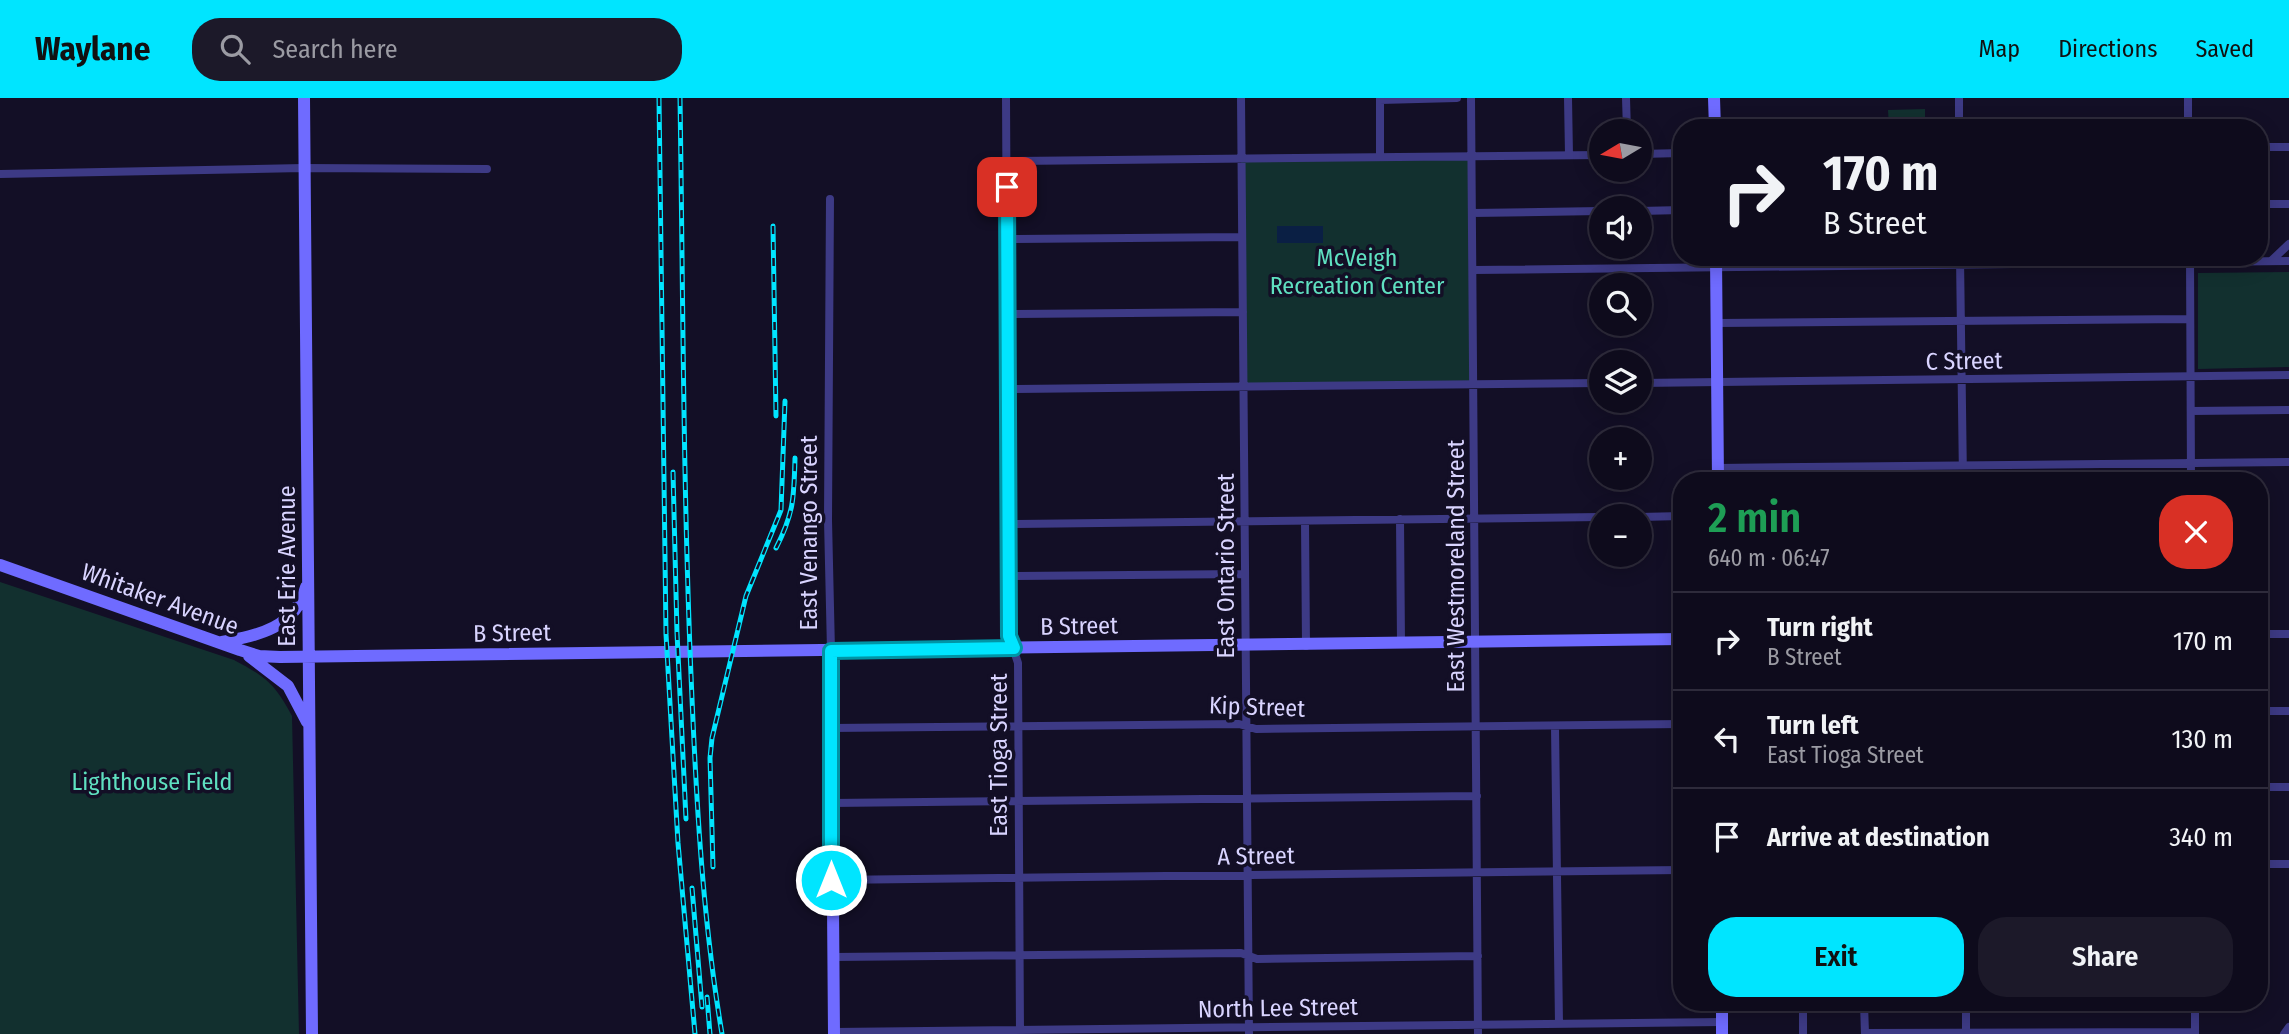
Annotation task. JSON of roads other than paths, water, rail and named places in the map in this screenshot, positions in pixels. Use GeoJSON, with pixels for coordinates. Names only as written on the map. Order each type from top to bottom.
{"type":"FeatureCollection","features":[{"type":"Feature","properties":{"kind":"main road","name":"East Erie Avenue"},"geometry":{"type":"LineString","coordinates":[[304,98],[312,1034]]}},
{"type":"Feature","properties":{"kind":"main road"},"geometry":{"type":"LineString","coordinates":[[1714,98],[1715,119]]}},
{"type":"Feature","properties":{"kind":"main road"},"geometry":{"type":"LineString","coordinates":[[1716,266],[1718,472]]}},
{"type":"Feature","properties":{"kind":"main road","name":"Whitaker Avenue"},"geometry":{"type":"LineString","coordinates":[[0,565],[259,656],[309,656]]}},
{"type":"Feature","properties":{"kind":"main road"},"geometry":{"type":"LineString","coordinates":[[219,642],[258,636],[279,626],[297,607],[306,590],[308,572]]}},
{"type":"Feature","properties":{"kind":"main road","name":"B Street"},"geometry":{"type":"LineString","coordinates":[[309,656],[1306,646],[1673,639]]}},
{"type":"Feature","properties":{"kind":"main road"},"geometry":{"type":"LineString","coordinates":[[240,650],[288,686],[296,698],[310,738]]}},
{"type":"Feature","properties":{"kind":"main road","name":"East Venango Street"},"geometry":{"type":"LineString","coordinates":[[831,651],[834,1033]]}},
{"type":"Feature","properties":{"kind":"street","name":"East Tioga Street"},"geometry":{"type":"LineString","coordinates":[[1006,98],[1009,636],[1018,663],[1020,1032]]}},
{"type":"Feature","properties":{"kind":"street","name":"East Ontario Street"},"geometry":{"type":"LineString","coordinates":[[1241,98],[1249,1031]]}},
{"type":"Feature","properties":{"kind":"street"},"geometry":{"type":"LineString","coordinates":[[1380,157],[1380,99],[1457,98]]}},
{"type":"Feature","properties":{"kind":"street","name":"East Westmoreland Street"},"geometry":{"type":"LineString","coordinates":[[1471,98],[1478,1030]]}},
{"type":"Feature","properties":{"kind":"street"},"geometry":{"type":"LineString","coordinates":[[1568,98],[1569,155]]}},
{"type":"Feature","properties":{"kind":"street"},"geometry":{"type":"LineString","coordinates":[[1626,98],[1627,119]]}},
{"type":"Feature","properties":{"kind":"street"},"geometry":{"type":"LineString","coordinates":[[1959,98],[1959,119]]}},
{"type":"Feature","properties":{"kind":"street"},"geometry":{"type":"LineString","coordinates":[[2188,98],[2188,119]]}},
{"type":"Feature","properties":{"kind":"street"},"geometry":{"type":"LineString","coordinates":[[2268,147],[2289,147]]}},
{"type":"Feature","properties":{"kind":"street"},"geometry":{"type":"LineString","coordinates":[[1652,154],[1673,153]]}},
{"type":"Feature","properties":{"kind":"street"},"geometry":{"type":"LineString","coordinates":[[1007,161],[1589,155]]}},
{"type":"Feature","properties":{"kind":"street"},"geometry":{"type":"LineString","coordinates":[[0,173],[305,168],[487,169]]}},
{"type":"Feature","properties":{"kind":"street","name":"East Venango Street"},"geometry":{"type":"LineString","coordinates":[[830,199],[828,520],[831,651]]}},
{"type":"Feature","properties":{"kind":"street"},"geometry":{"type":"LineString","coordinates":[[2268,204],[2289,204]]}},
{"type":"Feature","properties":{"kind":"street"},"geometry":{"type":"LineString","coordinates":[[1652,211],[1673,210]]}},
{"type":"Feature","properties":{"kind":"street"},"geometry":{"type":"LineString","coordinates":[[1472,213],[1589,211]]}},
{"type":"Feature","properties":{"kind":"street"},"geometry":{"type":"LineString","coordinates":[[1008,239],[1242,237]]}},
{"type":"Feature","properties":{"kind":"street"},"geometry":{"type":"LineString","coordinates":[[2271,261],[2289,244]]}},
{"type":"Feature","properties":{"kind":"street"},"geometry":{"type":"LineString","coordinates":[[2268,261],[2289,261]]}},
{"type":"Feature","properties":{"kind":"street"},"geometry":{"type":"LineString","coordinates":[[1473,270],[1673,263]]}},
{"type":"Feature","properties":{"kind":"street"},"geometry":{"type":"LineString","coordinates":[[1960,266],[1962,472]]}},
{"type":"Feature","properties":{"kind":"street"},"geometry":{"type":"LineString","coordinates":[[2190,266],[2191,472]]}},
{"type":"Feature","properties":{"kind":"street"},"geometry":{"type":"LineString","coordinates":[[1008,314],[1243,312]]}},
{"type":"Feature","properties":{"kind":"street"},"geometry":{"type":"LineString","coordinates":[[1718,323],[2189,319]]}},
{"type":"Feature","properties":{"kind":"street","name":"C Street"},"geometry":{"type":"LineString","coordinates":[[1652,383],[2289,375]]}},
{"type":"Feature","properties":{"kind":"street"},"geometry":{"type":"LineString","coordinates":[[1008,389],[1589,383]]}},
{"type":"Feature","properties":{"kind":"street"},"geometry":{"type":"LineString","coordinates":[[2190,411],[2289,410]]}},
{"type":"Feature","properties":{"kind":"street"},"geometry":{"type":"LineString","coordinates":[[1718,468],[2289,462]]}},
{"type":"Feature","properties":{"kind":"street"},"geometry":{"type":"LineString","coordinates":[[1652,517],[1673,516]]}},
{"type":"Feature","properties":{"kind":"street"},"geometry":{"type":"LineString","coordinates":[[1009,524],[1589,517]]}},
{"type":"Feature","properties":{"kind":"street"},"geometry":{"type":"LineString","coordinates":[[1400,519],[1401,644]]}},
{"type":"Feature","properties":{"kind":"street"},"geometry":{"type":"LineString","coordinates":[[1305,522],[1306,646]]}},
{"type":"Feature","properties":{"kind":"street"},"geometry":{"type":"LineString","coordinates":[[1009,576],[1245,574]]}},
{"type":"Feature","properties":{"kind":"street"},"geometry":{"type":"LineString","coordinates":[[2268,634],[2289,634]]}},
{"type":"Feature","properties":{"kind":"street"},"geometry":{"type":"LineString","coordinates":[[2268,711],[2289,711]]}},
{"type":"Feature","properties":{"kind":"street","name":"Kip Street"},"geometry":{"type":"LineString","coordinates":[[831,728],[1239,724],[1256,729],[1673,724]]}},
{"type":"Feature","properties":{"kind":"street"},"geometry":{"type":"LineString","coordinates":[[1555,727],[1559,1024]]}},
{"type":"Feature","properties":{"kind":"street"},"geometry":{"type":"LineString","coordinates":[[2268,788],[2289,787]]}},
{"type":"Feature","properties":{"kind":"street"},"geometry":{"type":"LineString","coordinates":[[831,803],[1477,796]]}},
{"type":"Feature","properties":{"kind":"street"},"geometry":{"type":"LineString","coordinates":[[2268,864],[2289,864]]}},
{"type":"Feature","properties":{"kind":"street","name":"A Street"},"geometry":{"type":"LineString","coordinates":[[831,880],[1673,870]]}},
{"type":"Feature","properties":{"kind":"street"},"geometry":{"type":"LineString","coordinates":[[833,957],[1241,953],[1257,959],[1478,956]]}},
{"type":"Feature","properties":{"kind":"street"},"geometry":{"type":"LineString","coordinates":[[1803,1011],[1803,1034]]}},
{"type":"Feature","properties":{"kind":"street"},"geometry":{"type":"LineString","coordinates":[[1864,1011],[1865,1034],[2195,1033],[2195,1011]]}},
{"type":"Feature","properties":{"kind":"street"},"geometry":{"type":"LineString","coordinates":[[1966,1011],[1966,1033]]}},
{"type":"Feature","properties":{"kind":"street","name":"North Lee Street"},"geometry":{"type":"LineString","coordinates":[[834,1033],[1478,1030],[1559,1024],[1722,1028]]}},
{"type":"Feature","properties":{"kind":"street"},"geometry":{"type":"LineString","coordinates":[[2284,1034],[2289,1027]]}},
{"type":"Feature","properties":{"kind":"water"},"geometry":{"type":"Polygon","coordinates":[[[1277,226],[1323,226],[1323,243],[1277,243],[1277,226]]]}},
{"type":"Feature","properties":{"kind":"railway"},"geometry":{"type":"LineString","coordinates":[[659,98],[666,634],[678,843],[695,1034]]}},
{"type":"Feature","properties":{"kind":"railway"},"geometry":{"type":"LineString","coordinates":[[680,98],[688,603],[693,720],[705,900],[722,1034]]}},
{"type":"Feature","properties":{"kind":"railway"},"geometry":{"type":"LineString","coordinates":[[773,226],[776,416]]}},
{"type":"Feature","properties":{"kind":"railway"},"geometry":{"type":"LineString","coordinates":[[713,867],[710,758],[712,738],[746,596],[781,510],[785,401]]}},
{"type":"Feature","properties":{"kind":"railway"},"geometry":{"type":"LineString","coordinates":[[776,548],[792,505],[795,458]]}},
{"type":"Feature","properties":{"kind":"railway"},"geometry":{"type":"LineString","coordinates":[[673,472],[686,819]]}},
{"type":"Feature","properties":{"kind":"railway"},"geometry":{"type":"LineString","coordinates":[[692,888],[702,1007]]}},
{"type":"Feature","properties":{"kind":"railway"},"geometry":{"type":"LineString","coordinates":[[707,997],[710,1034]]}},
{"type":"Feature","properties":{"kind":"park label","name":"McVeigh Recreation Center"},"geometry":{"type":"Point","coordinates":[1357,272]}},
{"type":"Feature","properties":{"kind":"park label","name":"Lighthouse Field"},"geometry":{"type":"Point","coordinates":[152,782]}}]}
